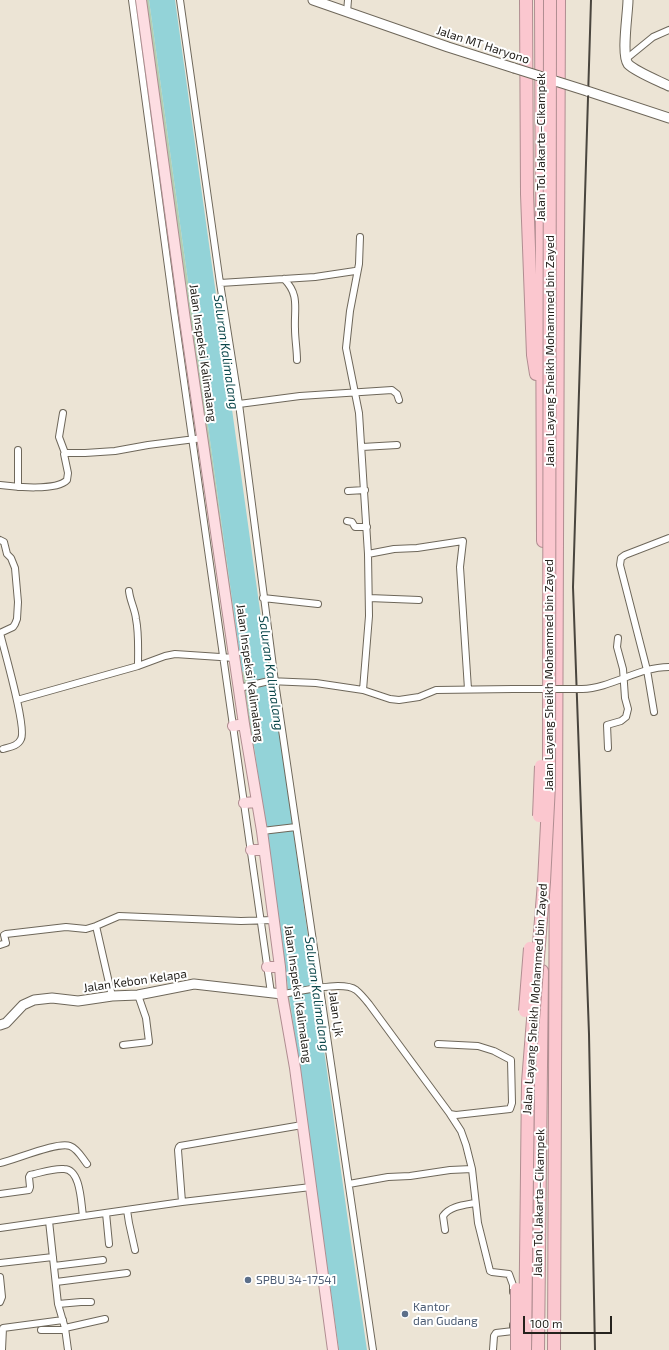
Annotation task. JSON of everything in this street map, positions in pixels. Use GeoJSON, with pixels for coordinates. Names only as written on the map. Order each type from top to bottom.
{"type":"FeatureCollection","features":[{"type":"Feature","properties":{"kind":"highway"},"geometry":{"type":"LineString","coordinates":[[526,0],[527,194],[533,355],[543,421]]}},
{"type":"Feature","properties":{"kind":"highway","name":"Jalan Tol Jakarta–Cikampek"},"geometry":{"type":"LineString","coordinates":[[538,1350],[545,756],[541,0]]}},
{"type":"Feature","properties":{"kind":"highway","name":"Jalan Layang Sheikh Mohammed bin Zayed"},"geometry":{"type":"LineString","coordinates":[[517,1350],[520,1080],[536,882],[543,725],[544,0]]}},
{"type":"Feature","properties":{"kind":"highway","name":"Jalan Layang Sheikh Mohammed bin Zayed"},"geometry":{"type":"LineString","coordinates":[[525,1350],[528,1082],[544,882],[549,785],[550,0]]}},
{"type":"Feature","properties":{"kind":"highway","name":"Jalan Tol Jakarta–Cikampek"},"geometry":{"type":"LineString","coordinates":[[554,1350],[559,0]]}},
{"type":"Feature","properties":{"kind":"main road","name":"Jalan Inspeksi Kalimalang"},"geometry":{"type":"LineString","coordinates":[[141,0],[198,439],[235,658],[244,686],[244,724],[256,802],[263,831],[264,850],[280,967],[334,1350]]}},
{"type":"Feature","properties":{"kind":"main road"},"geometry":{"type":"LineString","coordinates":[[233,726],[244,724]]}},
{"type":"Feature","properties":{"kind":"main road"},"geometry":{"type":"LineString","coordinates":[[244,803],[256,802]]}},
{"type":"Feature","properties":{"kind":"main road"},"geometry":{"type":"LineString","coordinates":[[251,850],[264,850]]}},
{"type":"Feature","properties":{"kind":"main road"},"geometry":{"type":"LineString","coordinates":[[267,967],[280,967]]}},
{"type":"Feature","properties":{"kind":"street","name":"Jalan Inspeksi Kalimalang"},"geometry":{"type":"LineString","coordinates":[[132,0],[174,312],[198,439],[233,726],[271,993]]}},
{"type":"Feature","properties":{"kind":"street","name":"Jalan Ljk"},"geometry":{"type":"LineString","coordinates":[[180,0],[220,283],[239,404],[272,682],[373,1350]]}},
{"type":"Feature","properties":{"kind":"street","name":"Jalan MT Haryono"},"geometry":{"type":"LineString","coordinates":[[313,0],[448,47],[669,118]]}},
{"type":"Feature","properties":{"kind":"street"},"geometry":{"type":"LineString","coordinates":[[347,12],[348,0]]}},
{"type":"Feature","properties":{"kind":"street"},"geometry":{"type":"LineString","coordinates":[[628,0],[624,52],[628,64],[669,86]]}},
{"type":"Feature","properties":{"kind":"street"},"geometry":{"type":"LineString","coordinates":[[626,59],[654,37],[669,30]]}},
{"type":"Feature","properties":{"kind":"street"},"geometry":{"type":"LineString","coordinates":[[360,237],[359,264],[347,330],[346,348],[359,413],[367,527],[369,598],[362,690]]}},
{"type":"Feature","properties":{"kind":"street"},"geometry":{"type":"LineString","coordinates":[[220,283],[315,277],[352,271],[357,273]]}},
{"type":"Feature","properties":{"kind":"street"},"geometry":{"type":"LineString","coordinates":[[284,279],[291,286],[295,300],[297,360]]}},
{"type":"Feature","properties":{"kind":"street"},"geometry":{"type":"LineString","coordinates":[[239,404],[300,396],[392,390],[397,394],[399,400]]}},
{"type":"Feature","properties":{"kind":"street"},"geometry":{"type":"LineString","coordinates":[[0,485],[18,487],[51,487],[58,486],[66,482],[68,473],[65,453],[59,438],[63,413]]}},
{"type":"Feature","properties":{"kind":"street"},"geometry":{"type":"LineString","coordinates":[[65,453],[85,454],[115,451],[148,445],[198,439]]}},
{"type":"Feature","properties":{"kind":"street"},"geometry":{"type":"LineString","coordinates":[[362,447],[397,445]]}},
{"type":"Feature","properties":{"kind":"street"},"geometry":{"type":"LineString","coordinates":[[18,450],[18,487]]}},
{"type":"Feature","properties":{"kind":"street"},"geometry":{"type":"LineString","coordinates":[[348,491],[365,490]]}},
{"type":"Feature","properties":{"kind":"street"},"geometry":{"type":"LineString","coordinates":[[347,521],[352,522],[355,527],[367,527]]}},
{"type":"Feature","properties":{"kind":"street"},"geometry":{"type":"LineString","coordinates":[[654,712],[647,670],[620,565],[621,558],[625,555],[669,538]]}},
{"type":"Feature","properties":{"kind":"street"},"geometry":{"type":"LineString","coordinates":[[0,540],[4,542],[7,554],[13,563],[18,602],[17,620],[15,624],[13,627],[0,633],[17,700],[22,728],[22,738],[17,744],[3,749]]}},
{"type":"Feature","properties":{"kind":"street"},"geometry":{"type":"LineString","coordinates":[[368,554],[394,549],[417,548],[463,541],[460,567],[468,689]]}},
{"type":"Feature","properties":{"kind":"street"},"geometry":{"type":"LineString","coordinates":[[129,591],[130,602],[135,612],[137,626],[138,666]]}},
{"type":"Feature","properties":{"kind":"street"},"geometry":{"type":"LineString","coordinates":[[263,598],[318,604]]}},
{"type":"Feature","properties":{"kind":"street"},"geometry":{"type":"LineString","coordinates":[[369,598],[419,600]]}},
{"type":"Feature","properties":{"kind":"street"},"geometry":{"type":"LineString","coordinates":[[608,748],[607,725],[621,721],[626,717],[628,709],[625,698],[623,669],[617,647],[618,638]]}},
{"type":"Feature","properties":{"kind":"street"},"geometry":{"type":"LineString","coordinates":[[17,700],[175,654],[235,658]]}},
{"type":"Feature","properties":{"kind":"street"},"geometry":{"type":"LineString","coordinates":[[244,686],[272,682],[316,683],[362,690],[390,699],[399,700],[420,697],[436,690],[594,688],[647,670],[669,666]]}},
{"type":"Feature","properties":{"kind":"street"},"geometry":{"type":"LineString","coordinates":[[263,831],[295,827]]}},
{"type":"Feature","properties":{"kind":"street"},"geometry":{"type":"LineString","coordinates":[[0,945],[6,942],[4,936],[6,934],[66,927],[86,928],[96,926],[119,916],[241,921],[274,920]]}},
{"type":"Feature","properties":{"kind":"street"},"geometry":{"type":"LineString","coordinates":[[96,926],[112,996]]}},
{"type":"Feature","properties":{"kind":"street","name":"Jalan Kebon Kelapa"},"geometry":{"type":"LineString","coordinates":[[0,1025],[6,1023],[23,1005],[34,1000],[52,998],[78,1001],[112,996],[138,995],[194,984],[285,994]]}},
{"type":"Feature","properties":{"kind":"street"},"geometry":{"type":"LineString","coordinates":[[285,994],[318,988],[346,987],[355,989],[461,1130],[472,1169],[478,1223],[490,1271],[509,1274],[513,1285],[513,1330],[496,1333],[494,1336],[493,1350]]}},
{"type":"Feature","properties":{"kind":"street"},"geometry":{"type":"LineString","coordinates":[[123,1045],[149,1042],[146,1018],[138,995]]}},
{"type":"Feature","properties":{"kind":"street"},"geometry":{"type":"LineString","coordinates":[[438,1044],[478,1046],[494,1051],[511,1060],[512,1103],[510,1109],[456,1115],[450,1114]]}},
{"type":"Feature","properties":{"kind":"street"},"geometry":{"type":"LineString","coordinates":[[182,1202],[178,1150],[180,1146],[302,1125]]}},
{"type":"Feature","properties":{"kind":"street"},"geometry":{"type":"LineString","coordinates":[[0,1163],[55,1146],[67,1145],[78,1151],[87,1164]]}},
{"type":"Feature","properties":{"kind":"street"},"geometry":{"type":"LineString","coordinates":[[0,1194],[29,1190],[30,1175],[53,1170],[67,1169],[73,1172],[78,1181],[83,1216]]}},
{"type":"Feature","properties":{"kind":"street"},"geometry":{"type":"LineString","coordinates":[[349,1184],[388,1177],[472,1169]]}},
{"type":"Feature","properties":{"kind":"street"},"geometry":{"type":"LineString","coordinates":[[0,1228],[182,1202],[311,1187]]}},
{"type":"Feature","properties":{"kind":"street"},"geometry":{"type":"LineString","coordinates":[[445,1230],[443,1216],[445,1213],[458,1206],[475,1203]]}},
{"type":"Feature","properties":{"kind":"street"},"geometry":{"type":"LineString","coordinates":[[127,1210],[128,1223],[135,1250]]}},
{"type":"Feature","properties":{"kind":"street"},"geometry":{"type":"LineString","coordinates":[[106,1213],[109,1244]]}},
{"type":"Feature","properties":{"kind":"street"},"geometry":{"type":"LineString","coordinates":[[49,1221],[58,1304],[65,1329],[68,1350]]}},
{"type":"Feature","properties":{"kind":"street"},"geometry":{"type":"LineString","coordinates":[[0,1262],[53,1257]]}},
{"type":"Feature","properties":{"kind":"street"},"geometry":{"type":"LineString","coordinates":[[54,1266],[104,1260]]}},
{"type":"Feature","properties":{"kind":"street"},"geometry":{"type":"LineString","coordinates":[[56,1282],[127,1273]]}},
{"type":"Feature","properties":{"kind":"street"},"geometry":{"type":"LineString","coordinates":[[0,1277],[2,1297],[0,1302]]}},
{"type":"Feature","properties":{"kind":"street"},"geometry":{"type":"LineString","coordinates":[[58,1304],[91,1302]]}},
{"type":"Feature","properties":{"kind":"street"},"geometry":{"type":"LineString","coordinates":[[2,1350],[3,1328],[63,1320]]}},
{"type":"Feature","properties":{"kind":"street"},"geometry":{"type":"LineString","coordinates":[[41,1330],[65,1329],[105,1320]]}},
{"type":"Feature","properties":{"kind":"green space"},"geometry":{"type":"Polygon","coordinates":[[[140,0],[149,0],[242,671],[248,676],[249,685],[246,689],[339,1350],[333,1350],[140,0]]]}},
{"type":"Feature","properties":{"kind":"water"},"geometry":{"type":"Polygon","coordinates":[[[149,0],[175,0],[268,668],[265,673],[267,684],[273,687],[367,1350],[339,1350],[246,689],[249,685],[248,676],[242,671],[149,0]]]}},
{"type":"Feature","properties":{"kind":"railway"},"geometry":{"type":"LineString","coordinates":[[591,0],[573,587],[589,1034],[595,1350]]}},
{"type":"Feature","properties":{"kind":"place","name":"SPBU 34-17541"},"geometry":{"type":"Point","coordinates":[248,1280]}},
{"type":"Feature","properties":{"kind":"place","name":"Kantor dan Gudang"},"geometry":{"type":"Point","coordinates":[405,1314]}},
{"type":"Feature","properties":{"kind":"water label","name":"Saluran Kalimalang"},"geometry":{"type":"Point","coordinates":[226,352]}},
{"type":"Feature","properties":{"kind":"water label","name":"Saluran Kalimalang"},"geometry":{"type":"Point","coordinates":[271,673]}},
{"type":"Feature","properties":{"kind":"water label","name":"Saluran Kalimalang"},"geometry":{"type":"Point","coordinates":[317,994]}}]}
